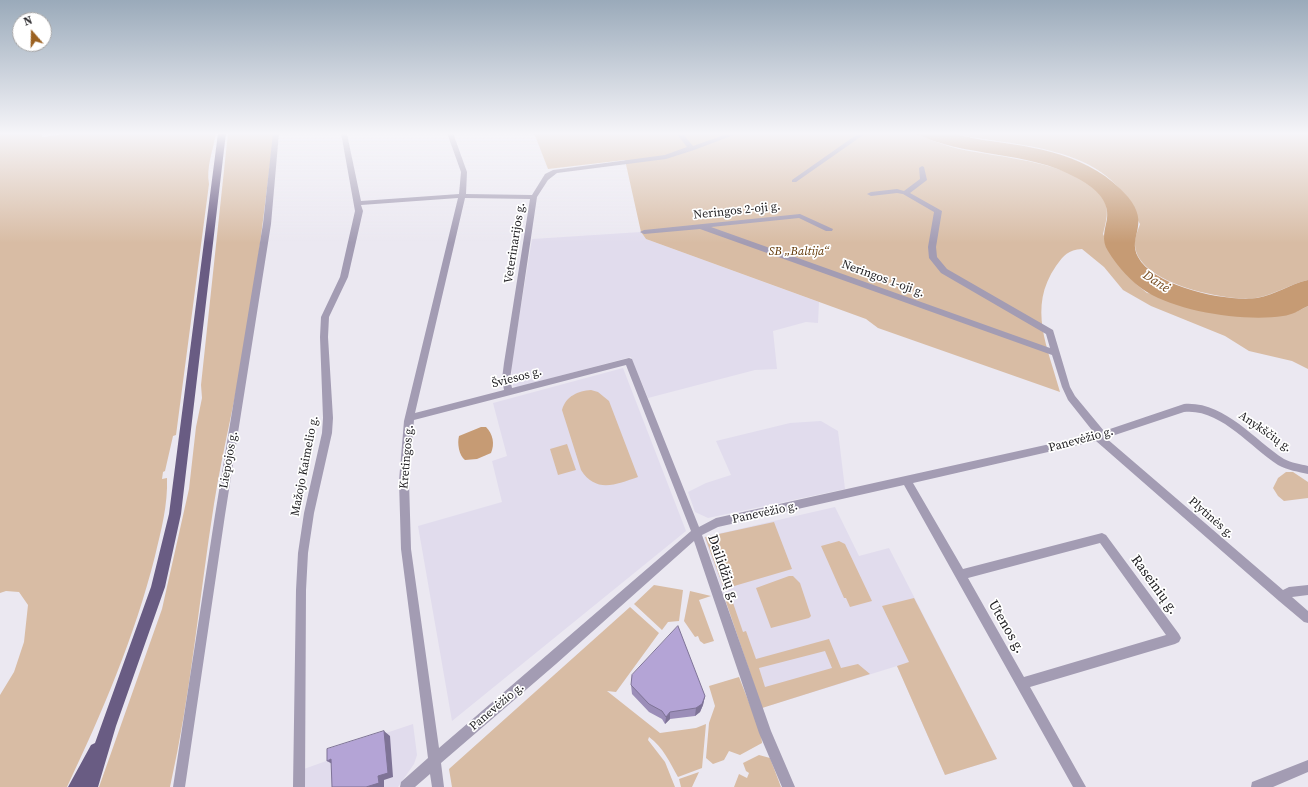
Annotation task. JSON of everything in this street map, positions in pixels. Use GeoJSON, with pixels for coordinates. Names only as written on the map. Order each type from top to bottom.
{"type":"FeatureCollection","features":[{"type":"Feature","properties":{"kind":"main road"},"geometry":{"type":"LineString","coordinates":[[90,787],[108,726],[156,594],[175,514],[217,170]]}},
{"type":"Feature","properties":{"kind":"main road"},"geometry":{"type":"LineString","coordinates":[[76,787],[108,726]]}},
{"type":"Feature","properties":{"kind":"street","name":"Liepojos g."},"geometry":{"type":"LineString","coordinates":[[179,787],[216,538],[267,224],[272,170]]}},
{"type":"Feature","properties":{"kind":"street","name":"Mažojo Kaimelio g."},"geometry":{"type":"LineString","coordinates":[[299,787],[301,582],[309,513],[327,433],[328,418],[324,337],[325,317],[344,277],[357,224],[358,203],[351,170]]}},
{"type":"Feature","properties":{"kind":"street","name":"Kretingos g."},"geometry":{"type":"LineString","coordinates":[[438,787],[404,535],[404,481],[410,417],[462,196],[463,170]]}},
{"type":"Feature","properties":{"kind":"street","name":"Veterinarijos g."},"geometry":{"type":"LineString","coordinates":[[508,392],[506,379],[508,363],[534,197],[541,191],[546,177],[555,171],[565,170]]}},
{"type":"Feature","properties":{"kind":"street"},"geometry":{"type":"LineString","coordinates":[[794,180],[809,170]]}},
{"type":"Feature","properties":{"kind":"street"},"geometry":{"type":"LineString","coordinates":[[871,194],[897,191],[904,194],[924,180],[922,170]]}},
{"type":"Feature","properties":{"kind":"street","name":"Plytinės g."},"geometry":{"type":"LineString","coordinates":[[904,194],[938,211],[932,247],[933,258],[937,264],[957,279],[1035,322],[1050,332],[1069,394],[1100,436],[1308,618]]}},
{"type":"Feature","properties":{"kind":"street"},"geometry":{"type":"LineString","coordinates":[[358,203],[462,196],[534,197]]}},
{"type":"Feature","properties":{"kind":"street","name":"Neringos 2-oji g."},"geometry":{"type":"LineString","coordinates":[[644,232],[800,216],[829,229]]}},
{"type":"Feature","properties":{"kind":"street","name":"Neringos 1-oji g."},"geometry":{"type":"LineString","coordinates":[[703,227],[1056,353]]}},
{"type":"Feature","properties":{"kind":"street","name":"Šviesos g."},"geometry":{"type":"LineString","coordinates":[[410,417],[629,361]]}},
{"type":"Feature","properties":{"kind":"street","name":"Dailidžių g."},"geometry":{"type":"LineString","coordinates":[[629,361],[692,520],[695,534],[765,733],[789,787]]}},
{"type":"Feature","properties":{"kind":"street","name":"Panevėžio g."},"geometry":{"type":"LineString","coordinates":[[406,787],[435,760],[695,534],[716,523],[1100,436],[1184,408],[1209,410]]}},
{"type":"Feature","properties":{"kind":"street","name":"Anykščių g."},"geometry":{"type":"LineString","coordinates":[[1209,410],[1217,414],[1283,463],[1308,470]]}},
{"type":"Feature","properties":{"kind":"street","name":"Utenos g."},"geometry":{"type":"LineString","coordinates":[[906,481],[1080,787]]}},
{"type":"Feature","properties":{"kind":"street","name":"Raseinių g."},"geometry":{"type":"LineString","coordinates":[[959,575],[1102,538],[1175,638],[1021,684]]}},
{"type":"Feature","properties":{"kind":"street"},"geometry":{"type":"LineString","coordinates":[[1283,597],[1289,592],[1308,590]]}},
{"type":"Feature","properties":{"kind":"street"},"geometry":{"type":"LineString","coordinates":[[1257,787],[1308,766]]}},
{"type":"Feature","properties":{"kind":"shaded area"},"geometry":{"type":"Polygon","coordinates":[[[641,232],[646,239],[819,302],[818,323],[806,322],[773,331],[777,369],[755,370],[648,398],[631,357],[518,387],[513,386],[511,367],[532,239],[641,232]]]}},
{"type":"Feature","properties":{"kind":"shaded area"},"geometry":{"type":"Polygon","coordinates":[[[623,368],[686,531],[452,721],[418,526],[502,502],[492,461],[507,456],[493,403],[623,368]]]}},
{"type":"Feature","properties":{"kind":"shaded area"},"geometry":{"type":"Polygon","coordinates":[[[821,421],[838,431],[845,489],[708,518],[695,512],[688,492],[706,483],[731,475],[716,441],[790,423],[821,421]]]}},
{"type":"Feature","properties":{"kind":"shaded area"},"geometry":{"type":"Polygon","coordinates":[[[835,507],[859,556],[889,548],[997,759],[945,775],[897,666],[762,708],[704,537],[835,507]]]}},
{"type":"Feature","properties":{"kind":"shaded area"},"geometry":{"type":"Polygon","coordinates":[[[413,724],[417,755],[414,764],[398,787],[304,787],[304,769],[329,760],[329,752],[413,724]]]}},
{"type":"Feature","properties":{"kind":"green space"},"geometry":{"type":"Polygon","coordinates":[[[0,170],[208,170],[209,184],[176,435],[173,436],[162,479],[167,478],[167,488],[164,518],[160,537],[147,586],[128,645],[93,731],[67,787],[0,787],[0,695],[14,672],[24,642],[28,605],[19,592],[6,591],[0,593],[0,170]]]}},
{"type":"Feature","properties":{"kind":"green space"},"geometry":{"type":"Polygon","coordinates":[[[224,170],[269,170],[250,312],[214,504],[184,717],[170,787],[99,787],[162,609],[189,489],[196,427],[202,398],[201,385],[224,170]]]}},
{"type":"Feature","properties":{"kind":"green space","name":"SB „Baltija“"},"geometry":{"type":"Polygon","coordinates":[[[627,170],[1059,170],[1091,185],[1103,198],[1107,211],[1103,234],[1118,264],[1136,284],[1147,293],[1296,312],[1308,306],[1308,369],[1292,361],[1249,351],[1225,336],[1151,306],[1123,290],[1104,267],[1082,249],[1070,252],[1061,259],[1047,282],[1043,297],[1041,312],[1043,328],[1060,392],[878,328],[866,319],[646,239],[641,232],[627,170]]]}},
{"type":"Feature","properties":{"kind":"green space"},"geometry":{"type":"Polygon","coordinates":[[[1096,170],[1308,170],[1308,280],[1263,297],[1243,298],[1225,297],[1205,293],[1166,280],[1150,270],[1139,258],[1135,243],[1136,234],[1140,224],[1121,191],[1102,173],[1096,170]]]}},
{"type":"Feature","properties":{"kind":"green space"},"geometry":{"type":"Polygon","coordinates":[[[591,390],[598,392],[609,401],[638,477],[615,484],[600,485],[593,482],[581,470],[562,410],[566,401],[573,395],[591,390]]]}},
{"type":"Feature","properties":{"kind":"green space"},"geometry":{"type":"Polygon","coordinates":[[[567,444],[576,470],[558,475],[550,449],[567,444]]]}},
{"type":"Feature","properties":{"kind":"green space"},"geometry":{"type":"Polygon","coordinates":[[[1286,472],[1293,472],[1308,482],[1308,498],[1284,501],[1278,496],[1273,488],[1278,478],[1286,472]]]}},
{"type":"Feature","properties":{"kind":"green space"},"geometry":{"type":"Polygon","coordinates":[[[774,522],[792,569],[724,589],[705,537],[774,522]]]}},
{"type":"Feature","properties":{"kind":"green space"},"geometry":{"type":"Polygon","coordinates":[[[839,541],[845,544],[872,601],[850,607],[846,598],[844,598],[821,546],[839,541]]]}},
{"type":"Feature","properties":{"kind":"green space"},"geometry":{"type":"Polygon","coordinates":[[[789,576],[793,576],[800,583],[811,616],[809,618],[771,628],[756,588],[789,576]]]}},
{"type":"Feature","properties":{"kind":"green space"},"geometry":{"type":"Polygon","coordinates":[[[654,585],[683,590],[679,621],[668,622],[662,630],[634,604],[654,585]]]}},
{"type":"Feature","properties":{"kind":"green space"},"geometry":{"type":"Polygon","coordinates":[[[690,591],[711,596],[699,600],[714,641],[704,644],[700,641],[698,636],[695,637],[684,621],[690,591]]]}},
{"type":"Feature","properties":{"kind":"green space"},"geometry":{"type":"Polygon","coordinates":[[[731,597],[743,632],[746,631],[756,659],[829,639],[841,668],[858,664],[870,674],[762,708],[725,599],[731,597]],[[825,651],[759,668],[765,687],[832,668],[825,651]]]}},
{"type":"Feature","properties":{"kind":"green space"},"geometry":{"type":"Polygon","coordinates":[[[914,598],[997,759],[945,775],[897,666],[909,662],[882,606],[914,598]]]}},
{"type":"Feature","properties":{"kind":"green space"},"geometry":{"type":"Polygon","coordinates":[[[630,607],[659,633],[616,692],[607,691],[660,733],[696,728],[706,724],[702,768],[678,777],[662,750],[649,737],[648,740],[665,762],[675,787],[452,787],[449,769],[630,607]]]}},
{"type":"Feature","properties":{"kind":"green space"},"geometry":{"type":"Polygon","coordinates":[[[739,677],[761,733],[762,743],[740,755],[729,751],[724,760],[713,764],[706,758],[709,723],[715,706],[709,686],[739,677]]]}},
{"type":"Feature","properties":{"kind":"green space"},"geometry":{"type":"Polygon","coordinates":[[[759,755],[770,758],[781,787],[734,787],[739,774],[747,778],[749,773],[746,771],[743,763],[759,755]]]}},
{"type":"Feature","properties":{"kind":"green space"},"geometry":{"type":"Polygon","coordinates":[[[699,772],[692,787],[681,787],[679,779],[699,772]]]}},
{"type":"Feature","properties":{"kind":"water","name":"Danė"},"geometry":{"type":"Polygon","coordinates":[[[1060,170],[1095,170],[1113,182],[1128,197],[1135,207],[1138,215],[1135,250],[1146,268],[1159,277],[1192,290],[1210,295],[1244,299],[1264,297],[1308,280],[1308,306],[1286,315],[1268,318],[1251,318],[1213,314],[1194,310],[1161,299],[1147,292],[1130,279],[1108,251],[1104,239],[1107,219],[1106,205],[1094,189],[1077,178],[1060,170]]]}},
{"type":"Feature","properties":{"kind":"water"},"geometry":{"type":"Polygon","coordinates":[[[481,427],[486,427],[492,436],[493,446],[491,453],[477,459],[465,460],[461,456],[459,449],[459,436],[481,427]]]}},
{"type":"Feature","properties":{"kind":"building"},"geometry":{"type":"Polygon","coordinates":[[[678,626],[705,696],[702,704],[696,708],[670,712],[666,717],[662,711],[649,704],[631,685],[632,675],[678,626]]]}},
{"type":"Feature","properties":{"kind":"building"},"geometry":{"type":"Polygon","coordinates":[[[384,731],[388,773],[378,776],[379,783],[366,787],[332,787],[331,759],[327,761],[327,749],[384,731]]]}}]}
